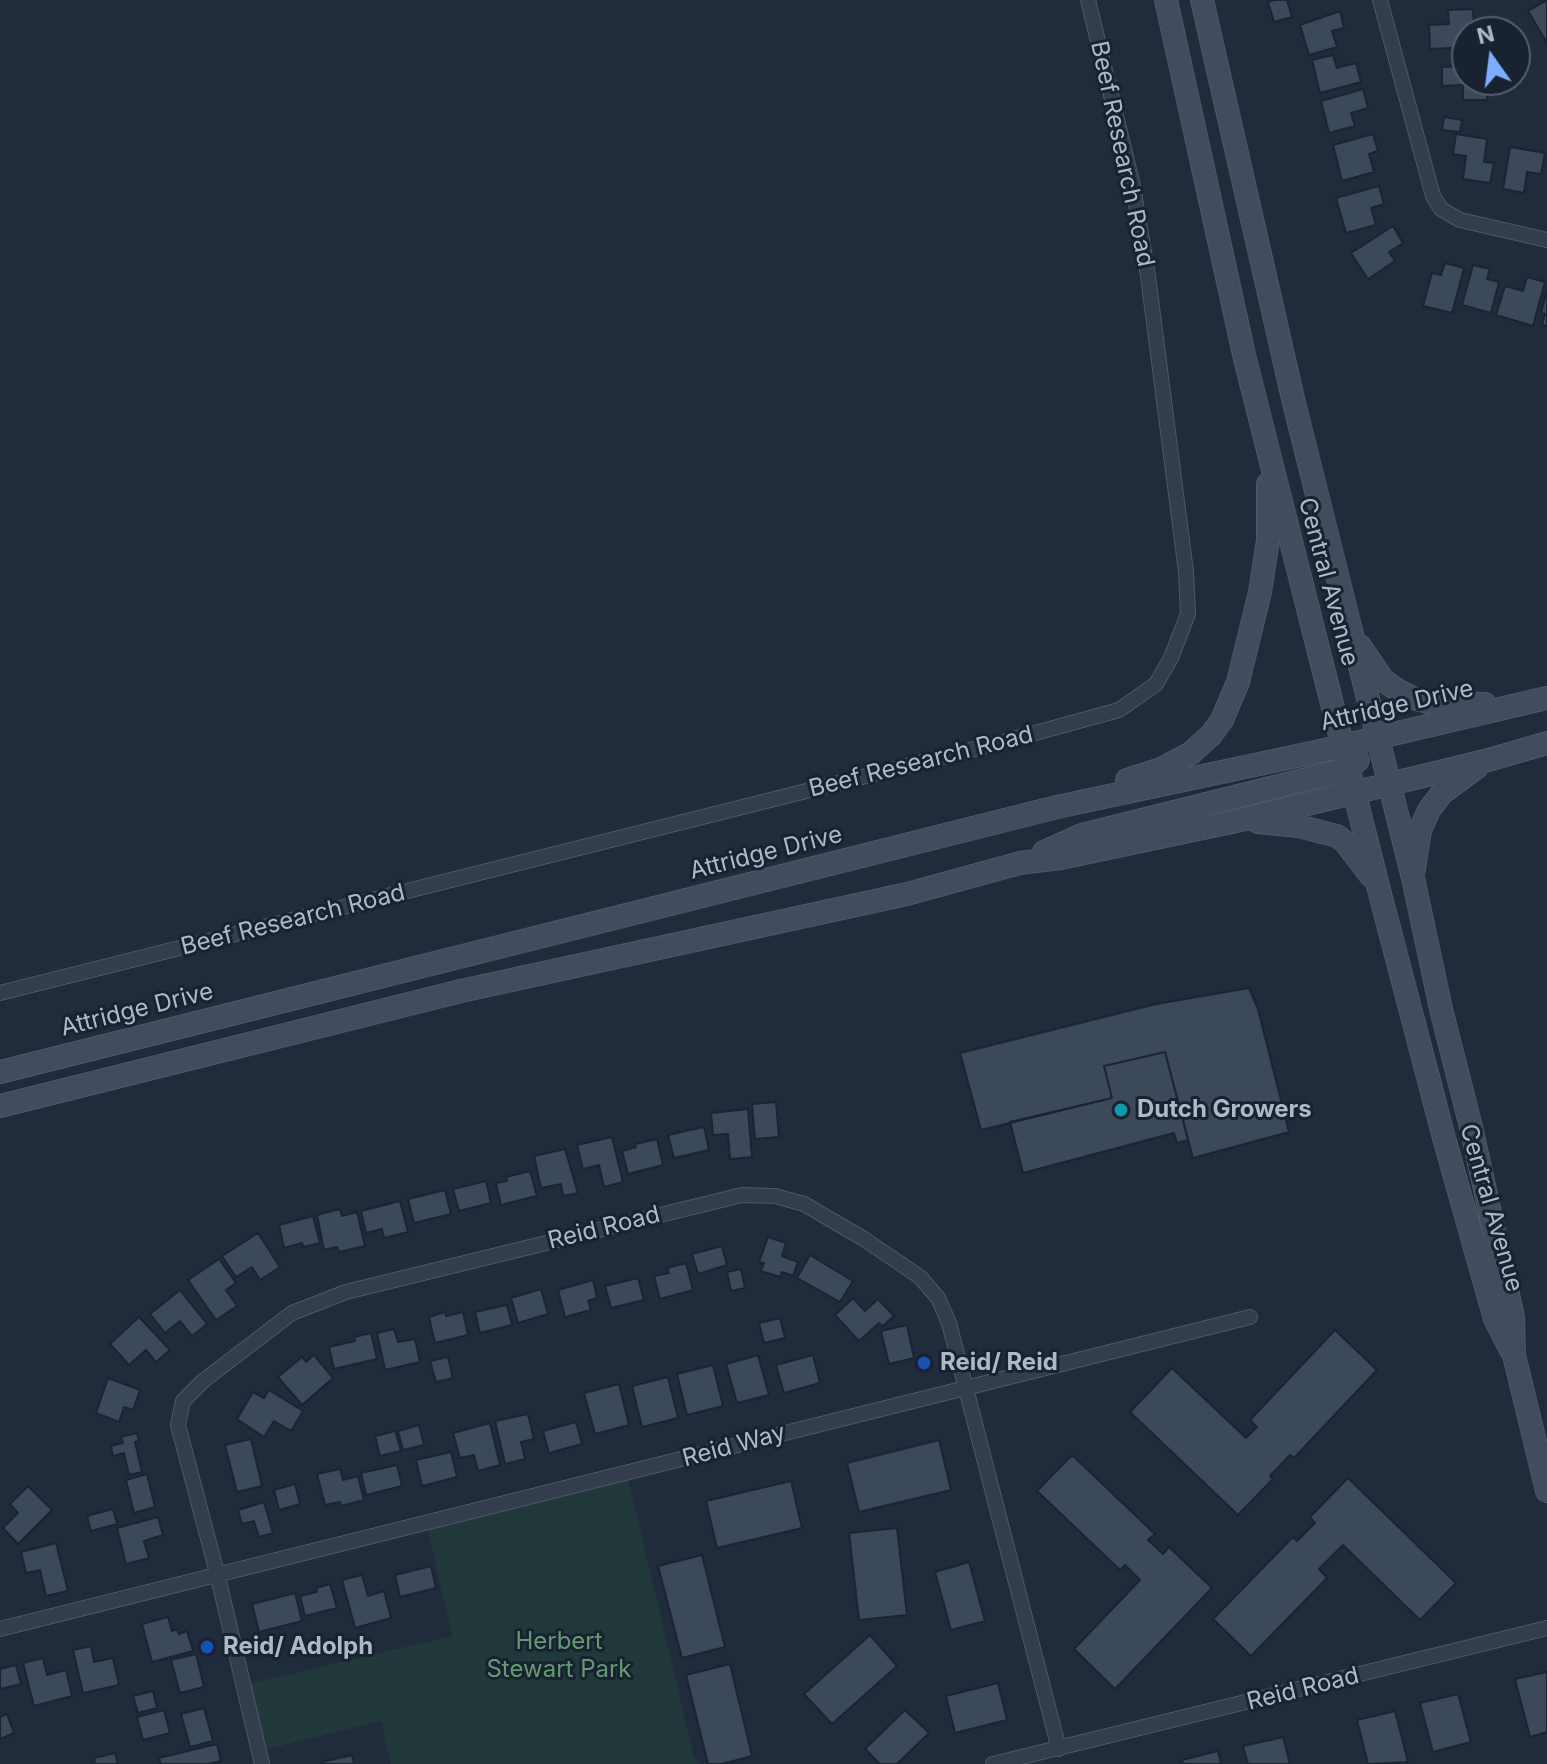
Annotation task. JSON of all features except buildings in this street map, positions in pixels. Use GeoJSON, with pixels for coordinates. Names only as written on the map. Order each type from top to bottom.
{"type":"FeatureCollection","features":[{"type":"Feature","properties":{"kind":"main road","name":"Central Avenue"},"geometry":{"type":"LineString","coordinates":[[1166,0],[1245,359],[1378,886],[1495,1319],[1514,1355]]}},
{"type":"Feature","properties":{"kind":"main road","name":"Central Avenue"},"geometry":{"type":"LineString","coordinates":[[1202,0],[1294,403],[1413,878],[1513,1317],[1514,1355],[1547,1491]]}},
{"type":"Feature","properties":{"kind":"main road"},"geometry":{"type":"LineString","coordinates":[[1057,807],[1107,786],[1161,769],[1191,753],[1222,720],[1238,682],[1260,592],[1268,540],[1267,499],[1271,463]]}},
{"type":"Feature","properties":{"kind":"main road"},"geometry":{"type":"LineString","coordinates":[[1350,631],[1383,680],[1413,698],[1431,703],[1517,705]]}},
{"type":"Feature","properties":{"kind":"main road","name":"Attridge Drive"},"geometry":{"type":"LineString","coordinates":[[0,1072],[1057,807],[1343,746],[1547,698]]}},
{"type":"Feature","properties":{"kind":"main road"},"geometry":{"type":"LineString","coordinates":[[1020,863],[1082,835],[1349,768],[1365,754],[1377,737]]}},
{"type":"Feature","properties":{"kind":"main road"},"geometry":{"type":"LineString","coordinates":[[0,1106],[461,991],[907,894],[1020,863],[1061,858],[1241,820],[1547,743]]}},
{"type":"Feature","properties":{"kind":"main road"},"geometry":{"type":"LineString","coordinates":[[1413,878],[1420,830],[1429,810],[1449,787],[1485,761]]}},
{"type":"Feature","properties":{"kind":"main road"},"geometry":{"type":"LineString","coordinates":[[1241,820],[1298,826],[1337,836],[1378,886]]}},
{"type":"Feature","properties":{"kind":"street","name":"Beef Research Road"},"geometry":{"type":"LineString","coordinates":[[0,993],[1006,741],[1119,710],[1156,684],[1171,658],[1188,614],[1186,572],[1148,276],[1133,186],[1088,0]]}},
{"type":"Feature","properties":{"kind":"street"},"geometry":{"type":"LineString","coordinates":[[1380,0],[1433,196],[1441,209],[1460,220],[1547,240]]}},
{"type":"Feature","properties":{"kind":"street","name":"Reid Road"},"geometry":{"type":"LineString","coordinates":[[262,1764],[178,1425],[183,1401],[203,1381],[292,1313],[361,1288],[742,1195],[775,1196],[804,1204],[920,1277],[945,1310],[1059,1749]]}},
{"type":"Feature","properties":{"kind":"street","name":"Reid Way"},"geometry":{"type":"LineString","coordinates":[[0,1629],[1250,1317]]}},
{"type":"Feature","properties":{"kind":"street","name":"Reid Road"},"geometry":{"type":"LineString","coordinates":[[993,1764],[1547,1628]]}},
{"type":"Feature","properties":{"kind":"green space","name":"Herbert Stewart Park"},"geometry":{"type":"Polygon","coordinates":[[[627,1474],[694,1757],[701,1764],[391,1764],[381,1721],[259,1751],[244,1685],[452,1636],[426,1522],[627,1474]]]}},
{"type":"Feature","properties":{"kind":"place","name":"Dutch Growers"},"geometry":{"type":"Point","coordinates":[1121,1110]}},
{"type":"Feature","properties":{"kind":"place","name":"Reid/ Reid"},"geometry":{"type":"Point","coordinates":[924,1363]}},
{"type":"Feature","properties":{"kind":"place","name":"Reid/ Adolph"},"geometry":{"type":"Point","coordinates":[207,1647]}}]}
